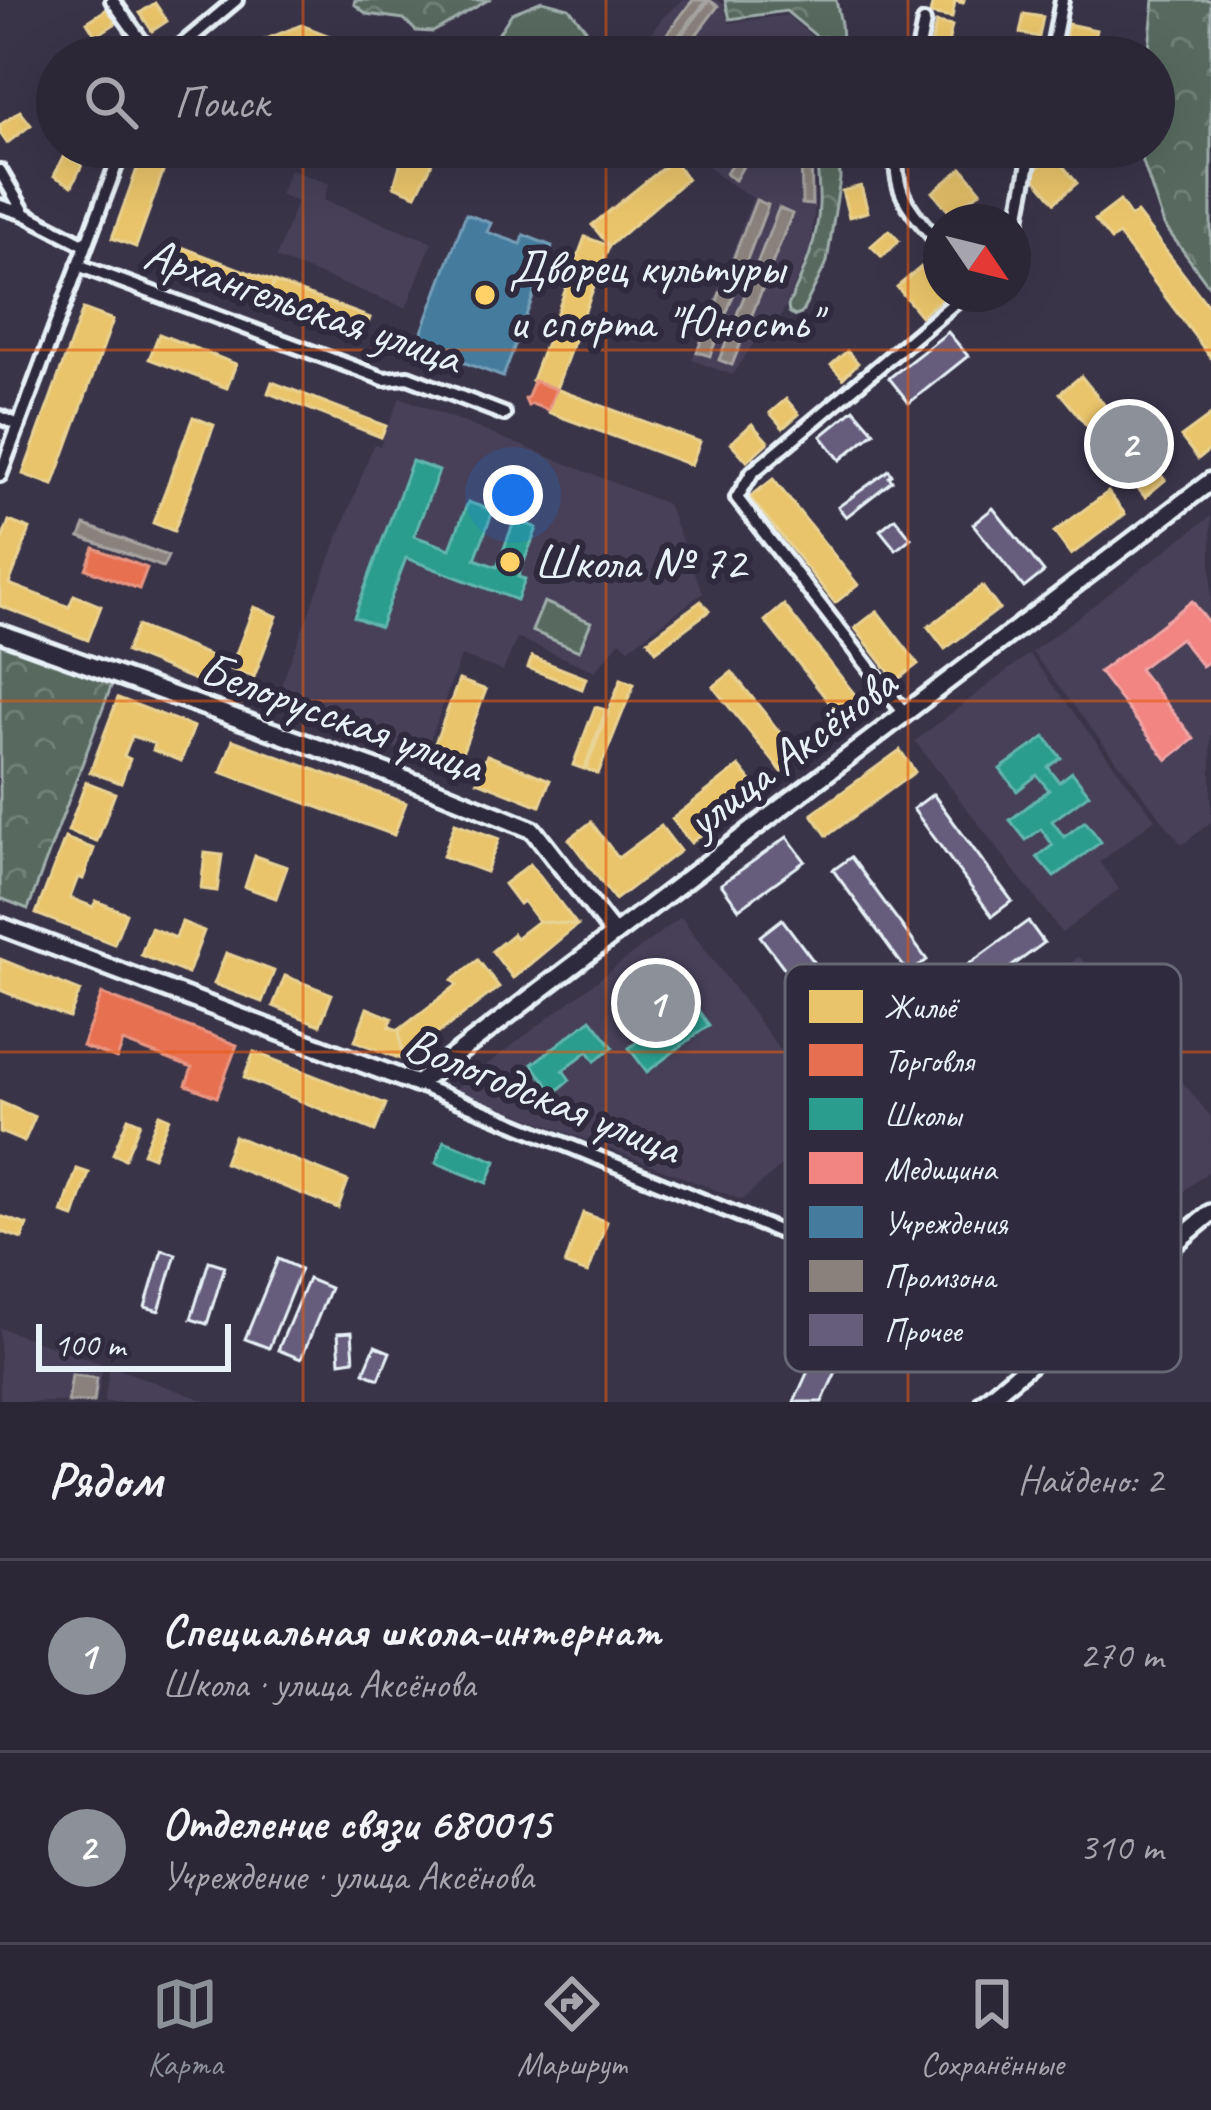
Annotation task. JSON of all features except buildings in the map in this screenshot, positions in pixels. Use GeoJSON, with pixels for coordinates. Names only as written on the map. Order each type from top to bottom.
{"type":"FeatureCollection","features":[{"type":"Feature","properties":{"kind":"street"},"geometry":{"type":"LineString","coordinates":[[112,0],[138,36]]}},
{"type":"Feature","properties":{"kind":"street"},"geometry":{"type":"LineString","coordinates":[[193,36],[236,0]]}},
{"type":"Feature","properties":{"kind":"street"},"geometry":{"type":"LineString","coordinates":[[1055,36],[1062,0]]}},
{"type":"Feature","properties":{"kind":"street"},"geometry":{"type":"LineString","coordinates":[[921,36],[924,22]]}},
{"type":"Feature","properties":{"kind":"street"},"geometry":{"type":"LineString","coordinates":[[0,475],[115,168]]}},
{"type":"Feature","properties":{"kind":"street"},"geometry":{"type":"LineString","coordinates":[[896,168],[901,196],[923,224]]}},
{"type":"Feature","properties":{"kind":"street"},"geometry":{"type":"LineString","coordinates":[[1021,204],[1028,168]]}},
{"type":"Feature","properties":{"kind":"street"},"geometry":{"type":"LineString","coordinates":[[0,171],[25,214]]}},
{"type":"Feature","properties":{"kind":"street","name":"Архангельская улица"},"geometry":{"type":"LineString","coordinates":[[0,206],[86,245]]}},
{"type":"Feature","properties":{"kind":"street","name":"Архангельская улица"},"geometry":{"type":"LineString","coordinates":[[78,265],[384,379],[408,377],[504,414]]}},
{"type":"Feature","properties":{"kind":"street"},"geometry":{"type":"LineString","coordinates":[[906,716],[737,498],[752,473],[944,312]]}},
{"type":"Feature","properties":{"kind":"street"},"geometry":{"type":"LineString","coordinates":[[0,417],[19,425]]}},
{"type":"Feature","properties":{"kind":"street","name":"улица Аксёнова"},"geometry":{"type":"LineString","coordinates":[[417,1084],[1211,482]]}},
{"type":"Feature","properties":{"kind":"street","name":"Белорусская улица"},"geometry":{"type":"LineString","coordinates":[[0,633],[435,790],[532,830],[614,934]]}},
{"type":"Feature","properties":{"kind":"street","name":"Вологодская улица"},"geometry":{"type":"LineString","coordinates":[[0,926],[417,1084],[785,1234]]}},
{"type":"Feature","properties":{"kind":"street"},"geometry":{"type":"LineString","coordinates":[[1181,1238],[1211,1213]]}},
{"type":"Feature","properties":{"kind":"street"},"geometry":{"type":"LineString","coordinates":[[985,1402],[1021,1372]]}},
{"type":"Feature","properties":{"kind":"shaded area"},"geometry":{"type":"Polygon","coordinates":[[[682,0],[718,0],[729,23],[787,15],[811,36],[649,36],[682,0]]]}},
{"type":"Feature","properties":{"kind":"shaded area"},"geometry":{"type":"Polygon","coordinates":[[[710,168],[813,168],[810,249],[776,328],[761,333],[732,375],[692,360],[753,198],[710,168]]]}},
{"type":"Feature","properties":{"kind":"shaded area"},"geometry":{"type":"Polygon","coordinates":[[[290,169],[329,184],[324,200],[432,242],[406,308],[276,258],[297,202],[280,194],[290,169]]]}},
{"type":"Feature","properties":{"kind":"shaded area","name":"Школа № 72"},"geometry":{"type":"Polygon","coordinates":[[[400,397],[667,504],[703,593],[629,648],[620,641],[595,671],[517,638],[503,671],[461,656],[423,759],[274,703],[374,444],[380,446],[400,397]]]}},
{"type":"Feature","properties":{"kind":"shaded area"},"geometry":{"type":"Polygon","coordinates":[[[1211,516],[1211,822],[1182,845],[1032,652],[1211,516]]]}},
{"type":"Feature","properties":{"kind":"shaded area"},"geometry":{"type":"Polygon","coordinates":[[[1029,654],[1155,819],[1100,862],[1119,889],[1062,933],[915,741],[1029,654]]]}},
{"type":"Feature","properties":{"kind":"shaded area"},"geometry":{"type":"Polygon","coordinates":[[[681,917],[785,1057],[785,1163],[742,1200],[455,1089],[681,917]]]}},
{"type":"Feature","properties":{"kind":"shaded area"},"geometry":{"type":"Polygon","coordinates":[[[1181,1080],[1211,1117],[1211,1169],[1181,1193],[1181,1080]]]}},
{"type":"Feature","properties":{"kind":"shaded area"},"geometry":{"type":"Polygon","coordinates":[[[0,1328],[103,1364],[97,1402],[0,1402],[0,1328]]]}},
{"type":"Feature","properties":{"kind":"shaded area"},"geometry":{"type":"Polygon","coordinates":[[[110,1366],[209,1402],[104,1402],[110,1366]]]}},
{"type":"Feature","properties":{"kind":"green space"},"geometry":{"type":"Polygon","coordinates":[[[355,0],[488,0],[433,32],[416,31],[404,19],[367,14],[355,0]]]}},
{"type":"Feature","properties":{"kind":"green space"},"geometry":{"type":"Polygon","coordinates":[[[725,0],[836,0],[842,36],[816,36],[786,11],[730,19],[725,0]]]}},
{"type":"Feature","properties":{"kind":"green space"},"geometry":{"type":"Polygon","coordinates":[[[1154,0],[1211,0],[1211,289],[1164,225],[1145,168],[1175,168],[1175,36],[1150,36],[1154,0]]]}},
{"type":"Feature","properties":{"kind":"green space"},"geometry":{"type":"Polygon","coordinates":[[[542,1],[569,8],[591,36],[497,36],[512,13],[542,1]]]}},
{"type":"Feature","properties":{"kind":"green space"},"geometry":{"type":"Polygon","coordinates":[[[817,168],[840,168],[827,262],[801,314],[795,316],[788,306],[809,257],[819,198],[817,168]]]}},
{"type":"Feature","properties":{"kind":"green space"},"geometry":{"type":"Polygon","coordinates":[[[544,602],[591,622],[579,651],[532,631],[544,602]]]}},
{"type":"Feature","properties":{"kind":"green space"},"geometry":{"type":"Polygon","coordinates":[[[0,642],[112,684],[28,909],[0,898],[0,642]]]}},
{"type":"Feature","properties":{"kind":"place","name":"Дворец культуры и спорта \"Юность\""},"geometry":{"type":"Point","coordinates":[485,295]}},
{"type":"Feature","properties":{"kind":"place","name":"Отделение связи 680015"},"geometry":{"type":"Point","coordinates":[1129,444]}},
{"type":"Feature","properties":{"kind":"place","name":"Школа № 72"},"geometry":{"type":"Point","coordinates":[510,562]}},
{"type":"Feature","properties":{"kind":"place","name":"Специальная школа-интернат"},"geometry":{"type":"Point","coordinates":[656,1003]}}]}
